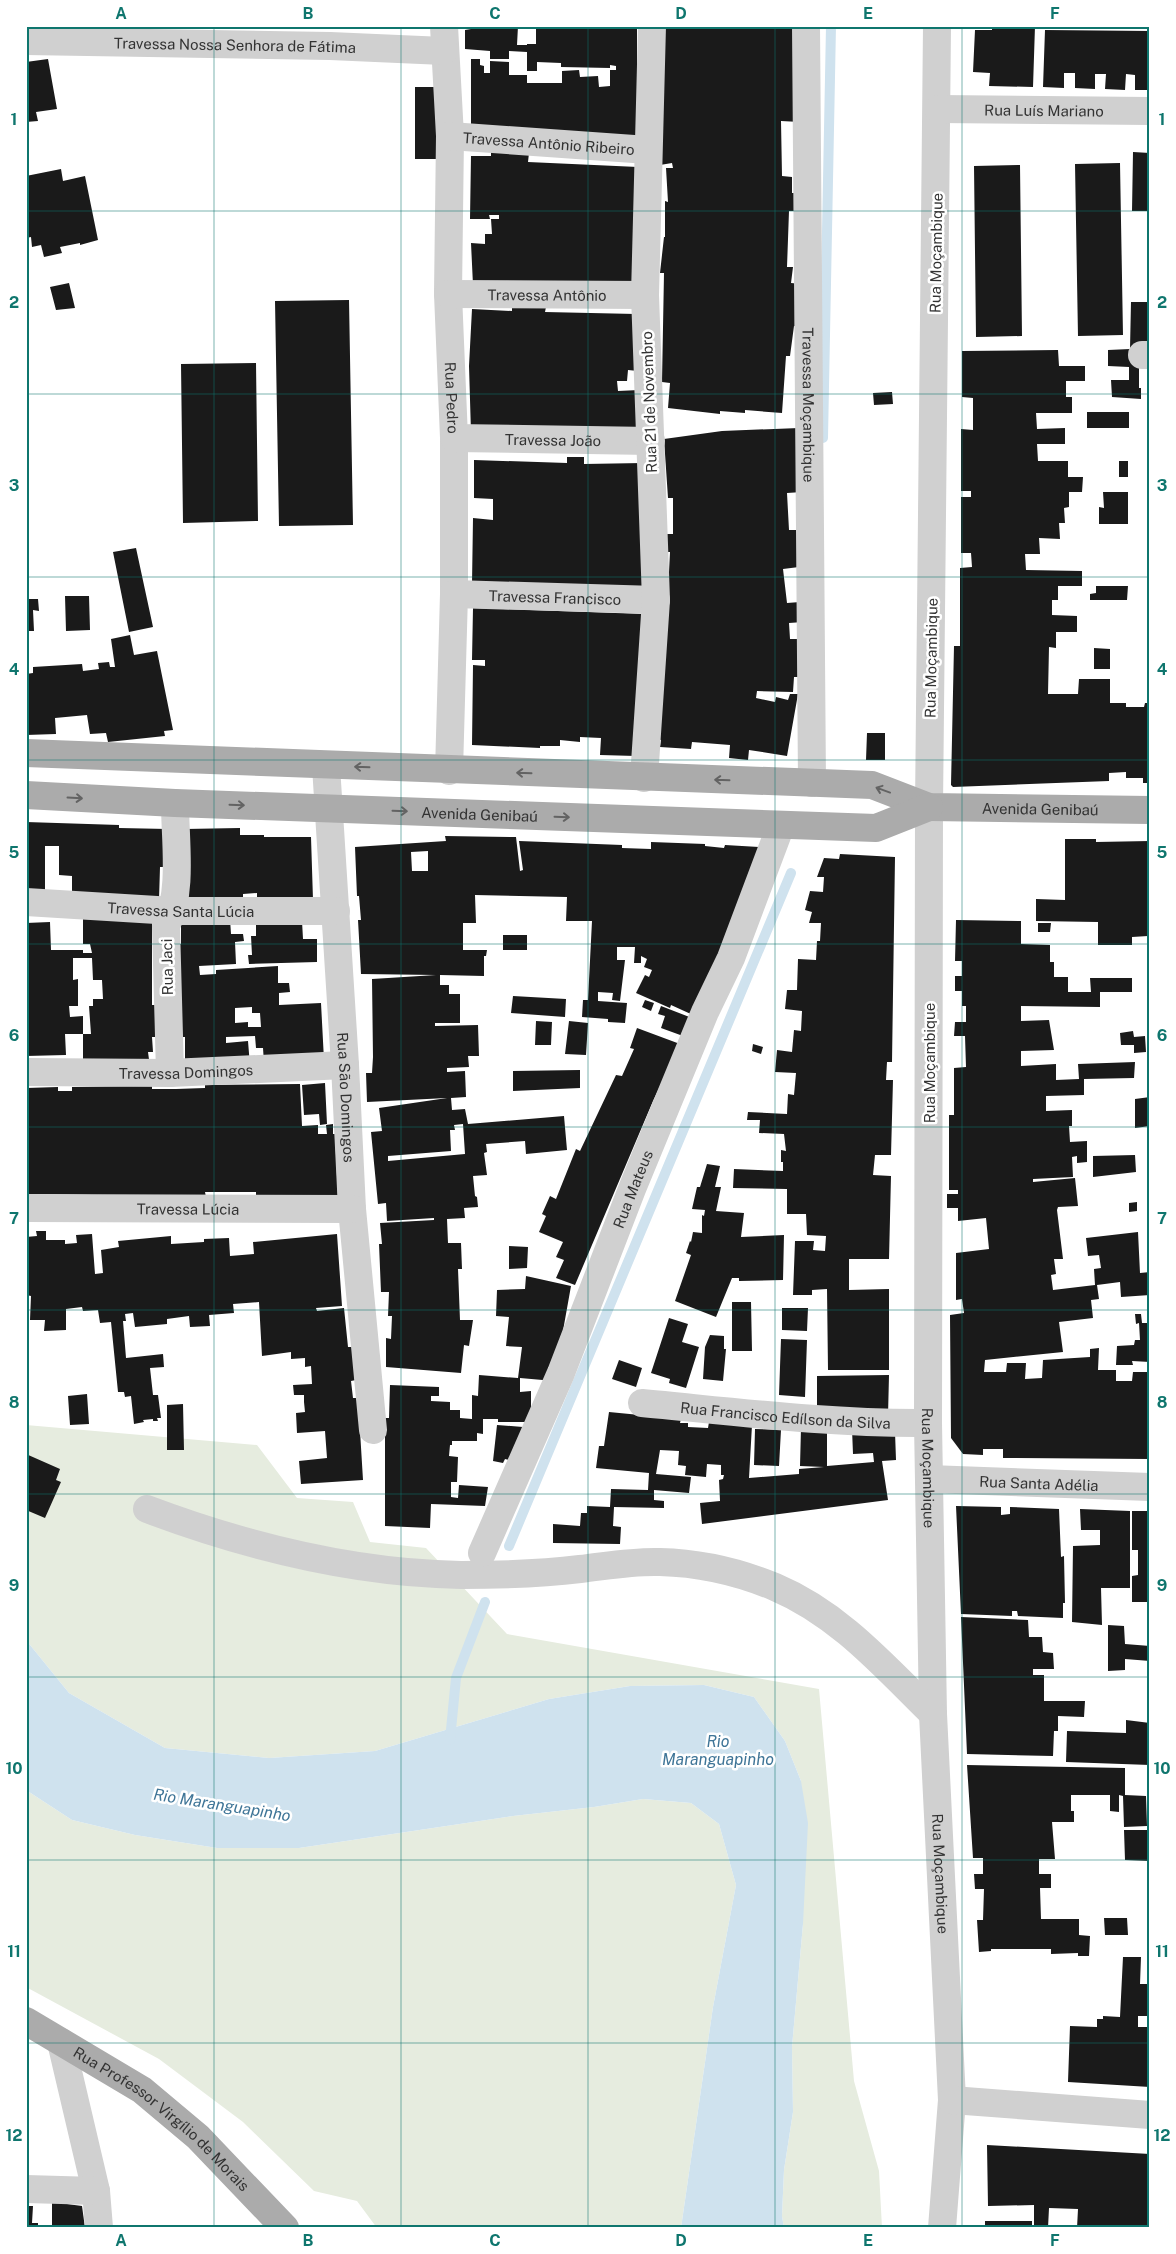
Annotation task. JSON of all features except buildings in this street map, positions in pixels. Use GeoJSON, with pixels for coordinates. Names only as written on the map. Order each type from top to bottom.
{"type":"FeatureCollection","features":[{"type":"Feature","properties":{"kind":"main road","name":"Avenida Genibaú"},"geometry":{"type":"LineString","coordinates":[[26,753],[872,786],[929,807],[1150,810]]}},
{"type":"Feature","properties":{"kind":"main road","name":"Avenida Genibaú"},"geometry":{"type":"LineString","coordinates":[[26,795],[876,828],[929,807]]}},
{"type":"Feature","properties":{"kind":"main road","name":"Rua Professor Virgílio de Morais"},"geometry":{"type":"LineString","coordinates":[[26,2021],[142,2090],[198,2137],[285,2228]]}},
{"type":"Feature","properties":{"kind":"street","name":"Rua 21 de Novembro"},"geometry":{"type":"LineString","coordinates":[[644,778],[656,600],[645,295],[652,26]]}},
{"type":"Feature","properties":{"kind":"street","name":"Travessa Moçambique"},"geometry":{"type":"LineString","coordinates":[[806,26],[812,783]]}},
{"type":"Feature","properties":{"kind":"street","name":"Rua Moçambique"},"geometry":{"type":"LineString","coordinates":[[937,26],[938,109],[929,807],[928,1423],[933,1714],[952,2100],[942,2228]]}},
{"type":"Feature","properties":{"kind":"street","name":"Travessa Nossa Senhora de Fátima"},"geometry":{"type":"LineString","coordinates":[[26,42],[330,46],[444,38]]}},
{"type":"Feature","properties":{"kind":"street","name":"Rua Pedro"},"geometry":{"type":"LineString","coordinates":[[444,38],[450,136],[448,294],[454,438],[454,594],[449,770]]}},
{"type":"Feature","properties":{"kind":"street","name":"Rua Luís Mariano"},"geometry":{"type":"LineString","coordinates":[[938,109],[1150,111]]}},
{"type":"Feature","properties":{"kind":"street","name":"Travessa Antônio Ribeiro"},"geometry":{"type":"LineString","coordinates":[[450,136],[648,150]]}},
{"type":"Feature","properties":{"kind":"street","name":"Travessa Antônio"},"geometry":{"type":"LineString","coordinates":[[448,294],[645,295]]}},
{"type":"Feature","properties":{"kind":"street","name":"Travessa João"},"geometry":{"type":"LineString","coordinates":[[454,438],[651,441]]}},
{"type":"Feature","properties":{"kind":"street","name":"Travessa Francisco"},"geometry":{"type":"LineString","coordinates":[[454,594],[656,600]]}},
{"type":"Feature","properties":{"kind":"street","name":"Rua São Domingos"},"geometry":{"type":"LineString","coordinates":[[326,766],[352,1209],[373,1430]]}},
{"type":"Feature","properties":{"kind":"street","name":"Rua Jaci"},"geometry":{"type":"LineString","coordinates":[[170,1073],[166,926],[173,911],[176,895],[175,802]]}},
{"type":"Feature","properties":{"kind":"street","name":"Rua Mateus"},"geometry":{"type":"LineString","coordinates":[[482,1553],[560,1373],[701,1020],[731,958],[781,825]]}},
{"type":"Feature","properties":{"kind":"street","name":"Travessa Santa Lúcia"},"geometry":{"type":"LineString","coordinates":[[26,902],[173,911],[336,911]]}},
{"type":"Feature","properties":{"kind":"street","name":"Travessa Domingos"},"geometry":{"type":"LineString","coordinates":[[26,1072],[170,1073],[345,1065]]}},
{"type":"Feature","properties":{"kind":"street","name":"Travessa Lúcia"},"geometry":{"type":"LineString","coordinates":[[26,1208],[352,1209]]}},
{"type":"Feature","properties":{"kind":"street","name":"Rua Francisco Edílson da Silva"},"geometry":{"type":"LineString","coordinates":[[642,1403],[893,1424],[928,1423]]}},
{"type":"Feature","properties":{"kind":"street","name":"Rua Santa Adélia"},"geometry":{"type":"LineString","coordinates":[[929,1479],[1150,1487]]}},
{"type":"Feature","properties":{"kind":"street"},"geometry":{"type":"LineString","coordinates":[[147,1509],[208,1532],[271,1550],[335,1563],[400,1571],[460,1575],[521,1574],[580,1569],[620,1563],[660,1562],[699,1565],[738,1574],[792,1596],[839,1624],[867,1648],[933,1714]]}},
{"type":"Feature","properties":{"kind":"street"},"geometry":{"type":"LineString","coordinates":[[61,2042],[96,2191],[99,2228]]}},
{"type":"Feature","properties":{"kind":"street"},"geometry":{"type":"LineString","coordinates":[[952,2100],[1150,2115]]}},
{"type":"Feature","properties":{"kind":"street"},"geometry":{"type":"LineString","coordinates":[[26,2189],[96,2191]]}},
{"type":"Feature","properties":{"kind":"shaded area"},"geometry":{"type":"Polygon","coordinates":[[[26,1425],[257,1445],[297,1498],[353,1502],[370,1542],[426,1548],[507,1634],[819,1689],[854,2081],[879,2171],[882,2228],[784,2228],[782,2216],[784,2170],[793,2112],[792,2047],[803,1924],[801,1781],[785,1741],[754,1697],[704,1685],[630,1686],[549,1699],[375,1751],[269,1758],[165,1748],[69,1693],[26,1640],[26,1425]]]}},
{"type":"Feature","properties":{"kind":"shaded area"},"geometry":{"type":"Polygon","coordinates":[[[26,1790],[72,1820],[135,1835],[217,1848],[299,1848],[513,1816],[594,1807],[643,1799],[691,1803],[719,1824],[736,1885],[713,2007],[681,2228],[377,2228],[357,2201],[314,2191],[243,2122],[159,2059],[26,1987],[26,1790]]]}},
{"type":"Feature","properties":{"kind":"water","name":"Rio Maranguapinho"},"geometry":{"type":"Polygon","coordinates":[[[26,1640],[69,1693],[165,1748],[269,1758],[375,1751],[549,1699],[630,1686],[704,1685],[754,1697],[785,1741],[801,1781],[808,1823],[803,1924],[792,2047],[793,2112],[784,2170],[782,2216],[784,2228],[681,2228],[713,2007],[736,1885],[719,1824],[691,1803],[643,1799],[594,1807],[513,1816],[299,1848],[217,1848],[135,1835],[72,1820],[26,1790],[26,1640]]]}},
{"type":"Feature","properties":{"kind":"waterway"},"geometry":{"type":"LineString","coordinates":[[823,438],[831,26]]}},
{"type":"Feature","properties":{"kind":"waterway"},"geometry":{"type":"LineString","coordinates":[[509,1546],[791,873]]}},
{"type":"Feature","properties":{"kind":"waterway"},"geometry":{"type":"LineString","coordinates":[[450,1740],[456,1678],[485,1602]]}}]}
